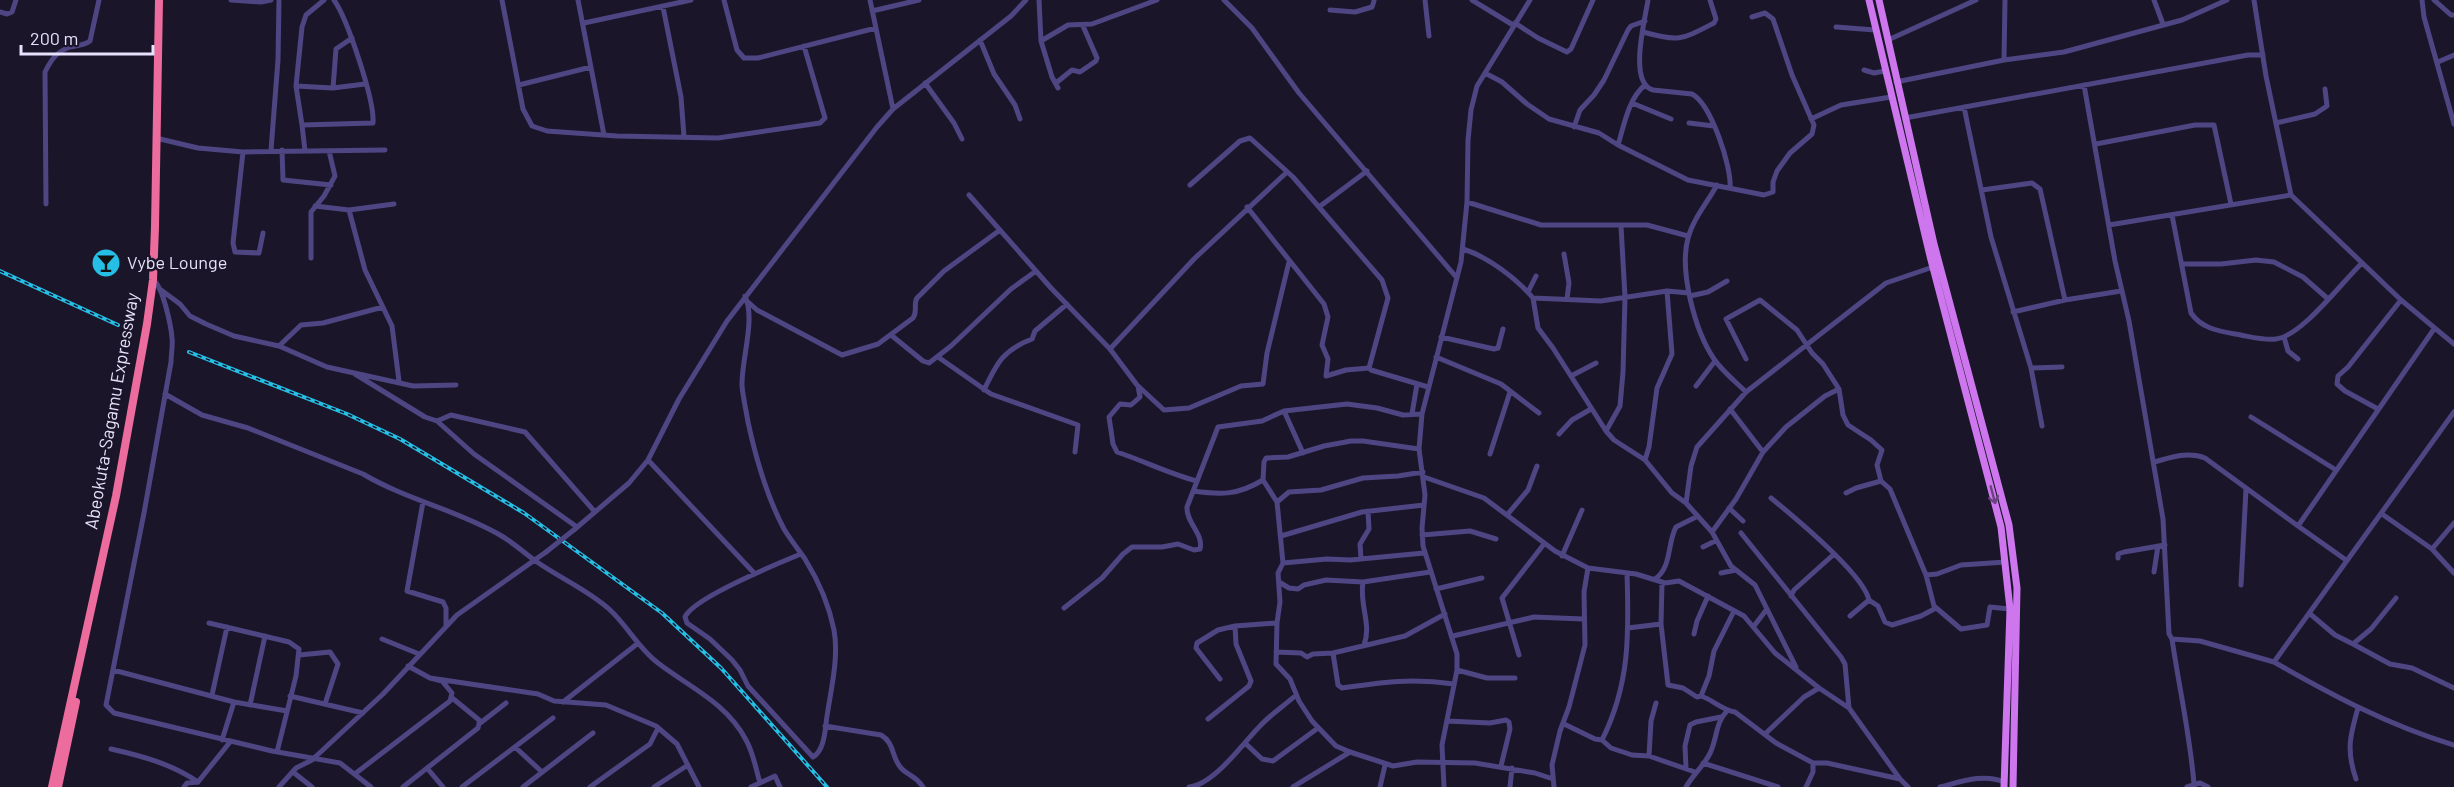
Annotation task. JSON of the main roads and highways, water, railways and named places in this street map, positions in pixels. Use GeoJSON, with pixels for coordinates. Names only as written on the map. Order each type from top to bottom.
{"type":"FeatureCollection","features":[{"type":"Feature","properties":{"kind":"highway","name":"Abeokuta-Sagamu Expressway"},"geometry":{"type":"LineString","coordinates":[[52,787],[121,467],[157,284],[159,0]]}},
{"type":"Feature","properties":{"kind":"highway","name":"Abeokuta-Sagamu Expressway"},"geometry":{"type":"LineString","coordinates":[[58,787],[146,369],[157,284],[160,226],[160,139],[165,0]]}},
{"type":"Feature","properties":{"kind":"main road"},"geometry":{"type":"LineString","coordinates":[[1869,0],[1891,97],[1901,119],[2009,525],[2013,595],[2013,787]]}},
{"type":"Feature","properties":{"kind":"main road"},"geometry":{"type":"LineString","coordinates":[[1879,0],[1896,82],[1901,119],[1933,267],[2001,526],[2013,595],[2010,609],[2004,785]]}},
{"type":"Feature","properties":{"kind":"railway"},"geometry":{"type":"LineString","coordinates":[[0,271],[118,325]]}},
{"type":"Feature","properties":{"kind":"railway"},"geometry":{"type":"LineString","coordinates":[[189,352],[347,414],[400,439],[524,513],[662,613],[721,668],[827,787]]}},
{"type":"Feature","properties":{"kind":"place","name":"Vybe Lounge"},"geometry":{"type":"Point","coordinates":[106,263]}}]}
